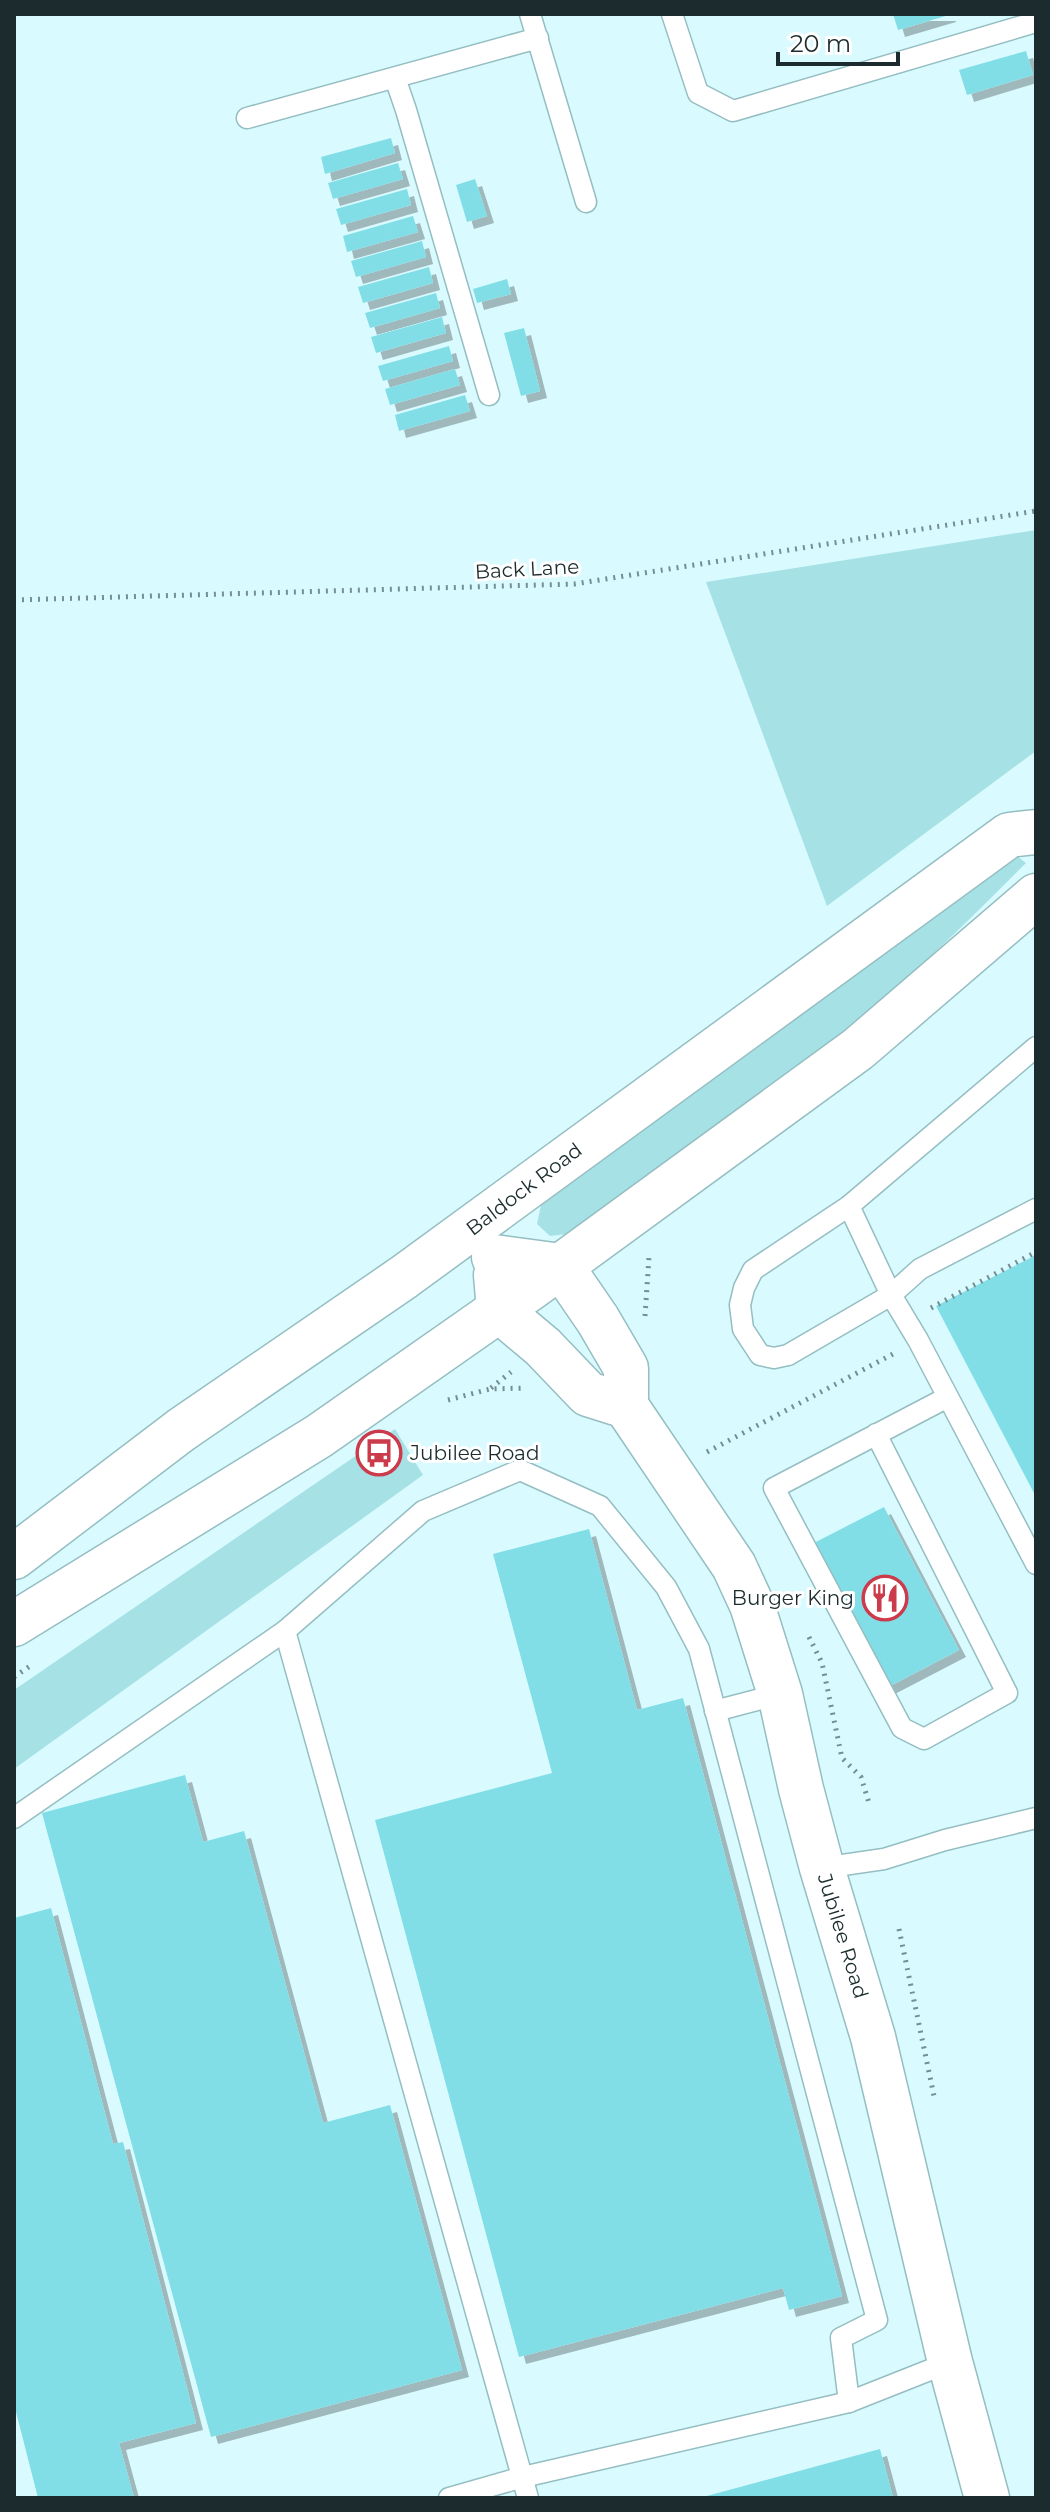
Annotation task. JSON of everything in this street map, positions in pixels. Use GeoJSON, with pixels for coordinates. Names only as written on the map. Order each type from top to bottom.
{"type":"FeatureCollection","features":[{"type":"Feature","properties":{"kind":"main road","name":"Baldock Road"},"geometry":{"type":"LineString","coordinates":[[14,1557],[181,1430],[404,1277],[483,1242],[1009,835],[1036,832]]}},
{"type":"Feature","properties":{"kind":"main road"},"geometry":{"type":"LineString","coordinates":[[14,1624],[319,1436],[561,1266],[858,1049],[1036,896]]}},
{"type":"Feature","properties":{"kind":"main road"},"geometry":{"type":"LineString","coordinates":[[483,1242],[561,1266],[626,1368],[626,1406],[588,1394],[553,1356],[499,1310],[483,1242]]}},
{"type":"Feature","properties":{"kind":"main road","name":"Jubilee Road"},"geometry":{"type":"LineString","coordinates":[[626,1406],[734,1566],[752,1605],[780,1694],[822,1868],[873,2037],[950,2362],[987,2498]]}},
{"type":"Feature","properties":{"kind":"lane"},"geometry":{"type":"LineString","coordinates":[[530,14],[586,202]]}},
{"type":"Feature","properties":{"kind":"lane"},"geometry":{"type":"LineString","coordinates":[[672,14],[698,93],[733,111],[1036,22]]}},
{"type":"Feature","properties":{"kind":"lane"},"geometry":{"type":"LineString","coordinates":[[247,118],[538,38]]}},
{"type":"Feature","properties":{"kind":"lane"},"geometry":{"type":"LineString","coordinates":[[395,78],[489,395]]}},
{"type":"Feature","properties":{"kind":"lane"},"geometry":{"type":"LineString","coordinates":[[1036,1047],[849,1206],[753,1270],[740,1305],[743,1329],[760,1355],[774,1358],[788,1355],[891,1295],[920,1269],[1036,1209]]}},
{"type":"Feature","properties":{"kind":"lane"},"geometry":{"type":"LineString","coordinates":[[849,1206],[891,1295],[918,1340],[1036,1564]]}},
{"type":"Feature","properties":{"kind":"lane"},"geometry":{"type":"LineString","coordinates":[[876,1434],[1007,1693],[924,1739],[902,1728],[774,1488],[876,1434],[946,1398]]}},
{"type":"Feature","properties":{"kind":"lane"},"geometry":{"type":"LineString","coordinates":[[14,1818],[285,1631],[423,1511],[520,1470],[600,1506],[666,1587],[699,1649],[877,2320],[841,2338],[849,2402]]}},
{"type":"Feature","properties":{"kind":"lane"},"geometry":{"type":"LineString","coordinates":[[285,1631],[528,2498]]}},
{"type":"Feature","properties":{"kind":"lane"},"geometry":{"type":"LineString","coordinates":[[715,1711],[780,1694]]}},
{"type":"Feature","properties":{"kind":"lane"},"geometry":{"type":"LineString","coordinates":[[822,1868],[884,1859],[945,1840],[1036,1818]]}},
{"type":"Feature","properties":{"kind":"lane"},"geometry":{"type":"LineString","coordinates":[[449,2498],[523,2477],[849,2402],[950,2362]]}},
{"type":"Feature","properties":{"kind":"path","name":"Back Lane"},"geometry":{"type":"LineString","coordinates":[[14,600],[574,584],[1036,511]]}},
{"type":"Feature","properties":{"kind":"path"},"geometry":{"type":"LineString","coordinates":[[697,1457],[935,1332],[925,1311],[1036,1252]]}},
{"type":"Feature","properties":{"kind":"path"},"geometry":{"type":"LineString","coordinates":[[644,1328],[649,1257]]}},
{"type":"Feature","properties":{"kind":"shaded area"},"geometry":{"type":"Polygon","coordinates":[[[1036,530],[1036,751],[827,906],[706,582],[1036,530]]]}},
{"type":"Feature","properties":{"kind":"shaded area"},"geometry":{"type":"Polygon","coordinates":[[[1017,856],[1026,863],[974,915],[885,998],[809,1061],[567,1234],[550,1236],[537,1224],[541,1205],[644,1121],[1017,856]]]}},
{"type":"Feature","properties":{"kind":"shaded area"},"geometry":{"type":"Polygon","coordinates":[[[395,1429],[423,1475],[14,1769],[14,1690],[395,1429]]]}},
{"type":"Feature","properties":{"kind":"building"},"geometry":{"type":"Polygon","coordinates":[[[893,14],[949,14],[949,15],[898,30],[893,14]]]}},
{"type":"Feature","properties":{"kind":"building"},"geometry":{"type":"Polygon","coordinates":[[[1026,51],[1033,75],[967,95],[959,70],[1026,51]]]}},
{"type":"Feature","properties":{"kind":"building"},"geometry":{"type":"Polygon","coordinates":[[[391,138],[395,153],[325,174],[321,157],[391,138]]]}},
{"type":"Feature","properties":{"kind":"building"},"geometry":{"type":"Polygon","coordinates":[[[398,163],[403,179],[333,199],[328,183],[398,163]]]}},
{"type":"Feature","properties":{"kind":"building"},"geometry":{"type":"Polygon","coordinates":[[[475,179],[487,216],[467,222],[456,185],[475,179]]]}},
{"type":"Feature","properties":{"kind":"building"},"geometry":{"type":"Polygon","coordinates":[[[407,189],[411,205],[341,225],[336,209],[407,189]]]}},
{"type":"Feature","properties":{"kind":"building"},"geometry":{"type":"Polygon","coordinates":[[[413,216],[418,232],[347,252],[343,236],[413,216]]]}},
{"type":"Feature","properties":{"kind":"building"},"geometry":{"type":"Polygon","coordinates":[[[422,241],[426,257],[356,277],[351,261],[422,241]]]}},
{"type":"Feature","properties":{"kind":"building"},"geometry":{"type":"Polygon","coordinates":[[[429,267],[433,283],[363,303],[358,287],[429,267]]]}},
{"type":"Feature","properties":{"kind":"building"},"geometry":{"type":"Polygon","coordinates":[[[507,279],[511,294],[477,303],[473,289],[507,279]]]}},
{"type":"Feature","properties":{"kind":"building"},"geometry":{"type":"Polygon","coordinates":[[[436,293],[440,308],[370,328],[365,313],[436,293]]]}},
{"type":"Feature","properties":{"kind":"building"},"geometry":{"type":"Polygon","coordinates":[[[442,317],[446,333],[376,353],[371,337],[442,317]]]}},
{"type":"Feature","properties":{"kind":"building"},"geometry":{"type":"Polygon","coordinates":[[[524,328],[540,391],[521,396],[504,333],[524,328]]]}},
{"type":"Feature","properties":{"kind":"building"},"geometry":{"type":"Polygon","coordinates":[[[449,346],[453,361],[383,381],[378,366],[449,346]]]}},
{"type":"Feature","properties":{"kind":"building"},"geometry":{"type":"Polygon","coordinates":[[[455,369],[460,385],[390,405],[385,389],[455,369]]]}},
{"type":"Feature","properties":{"kind":"building"},"geometry":{"type":"Polygon","coordinates":[[[465,395],[470,411],[399,431],[395,415],[465,395]]]}},
{"type":"Feature","properties":{"kind":"building"},"geometry":{"type":"Polygon","coordinates":[[[1036,1255],[1036,1497],[936,1306],[1036,1255]]]}},
{"type":"Feature","properties":{"kind":"building","name":"Burger King"},"geometry":{"type":"Polygon","coordinates":[[[884,1507],[959,1650],[886,1688],[810,1545],[884,1507]]]}},
{"type":"Feature","properties":{"kind":"building"},"geometry":{"type":"Polygon","coordinates":[[[589,1529],[637,1710],[683,1698],[842,2296],[789,2310],[783,2288],[519,2357],[375,1820],[552,1773],[493,1554],[589,1529]]]}},
{"type":"Feature","properties":{"kind":"building"},"geometry":{"type":"Polygon","coordinates":[[[185,1775],[203,1842],[244,1831],[323,2123],[390,2105],[462,2370],[211,2437],[42,1813],[185,1775]]]}},
{"type":"Feature","properties":{"kind":"building"},"geometry":{"type":"Polygon","coordinates":[[[51,1908],[113,2144],[123,2142],[196,2423],[119,2443],[134,2498],[38,2498],[14,2404],[14,1918],[51,1908]]]}},
{"type":"Feature","properties":{"kind":"building"},"geometry":{"type":"Polygon","coordinates":[[[880,2449],[893,2498],[703,2498],[703,2497],[880,2449]]]}},
{"type":"Feature","properties":{"kind":"place","name":"Jubilee Road"},"geometry":{"type":"Point","coordinates":[379,1453]}},
{"type":"Feature","properties":{"kind":"place","name":"Burger King"},"geometry":{"type":"Point","coordinates":[885,1598]}}]}
